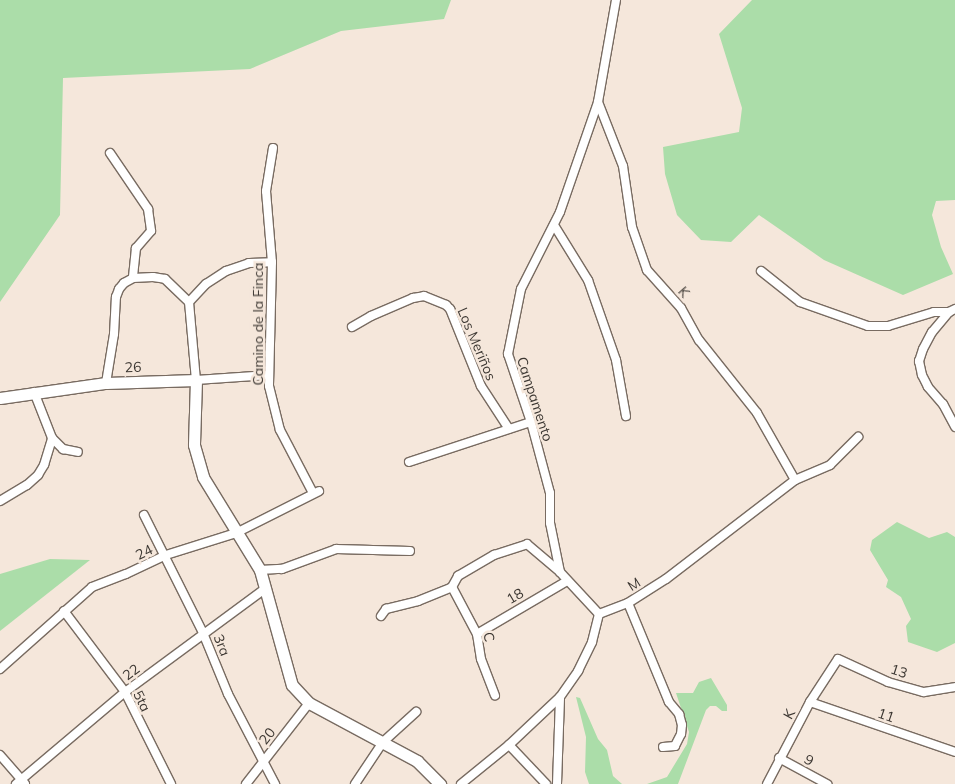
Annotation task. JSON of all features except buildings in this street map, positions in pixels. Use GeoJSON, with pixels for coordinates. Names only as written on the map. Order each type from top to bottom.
{"type":"FeatureCollection","features":[{"type":"Feature","properties":{"kind":"street","name":"Campamento"},"geometry":{"type":"LineString","coordinates":[[599,614],[560,572],[550,523],[550,493],[531,422],[508,354],[521,289],[554,225],[582,152],[598,102],[616,0]]}},
{"type":"Feature","properties":{"kind":"street","name":"K"},"geometry":{"type":"LineString","coordinates":[[598,102],[622,166],[632,227],[647,270],[681,308],[699,340],[757,413],[795,480]]}},
{"type":"Feature","properties":{"kind":"street","name":"Camino de la Finca"},"geometry":{"type":"LineString","coordinates":[[272,148],[266,191],[272,262],[268,386],[280,430],[316,492]]}},
{"type":"Feature","properties":{"kind":"street"},"geometry":{"type":"LineString","coordinates":[[110,153],[148,209],[151,231],[136,248],[133,278]]}},
{"type":"Feature","properties":{"kind":"street"},"geometry":{"type":"LineString","coordinates":[[554,225],[588,280],[616,360],[626,416]]}},
{"type":"Feature","properties":{"kind":"street"},"geometry":{"type":"LineString","coordinates":[[189,302],[206,284],[226,270],[249,263],[272,262]]}},
{"type":"Feature","properties":{"kind":"street"},"geometry":{"type":"LineString","coordinates":[[761,271],[800,302],[868,326],[888,326],[934,312],[952,311]]}},
{"type":"Feature","properties":{"kind":"street"},"geometry":{"type":"LineString","coordinates":[[106,383],[114,334],[116,297],[124,282],[133,278],[153,277],[165,279],[189,302],[196,380],[194,445],[203,477],[260,570],[292,685],[309,703],[417,761],[440,784]]}},
{"type":"Feature","properties":{"kind":"street","name":"Los Meriños"},"geometry":{"type":"LineString","coordinates":[[352,327],[371,316],[413,298],[424,296],[446,305],[450,309],[481,386],[509,428]]}},
{"type":"Feature","properties":{"kind":"street"},"geometry":{"type":"LineString","coordinates":[[952,311],[932,332],[919,361],[922,375],[928,388],[944,404],[955,426]]}},
{"type":"Feature","properties":{"kind":"street","name":"26"},"geometry":{"type":"LineString","coordinates":[[0,398],[106,383],[269,375]]}},
{"type":"Feature","properties":{"kind":"street"},"geometry":{"type":"LineString","coordinates":[[34,392],[52,438],[63,449],[78,452]]}},
{"type":"Feature","properties":{"kind":"street"},"geometry":{"type":"LineString","coordinates":[[409,462],[531,422]]}},
{"type":"Feature","properties":{"kind":"street","name":"M"},"geometry":{"type":"LineString","coordinates":[[599,614],[628,603],[666,579],[795,480],[830,465],[858,436]]}},
{"type":"Feature","properties":{"kind":"street"},"geometry":{"type":"LineString","coordinates":[[0,501],[27,485],[38,475],[44,465],[52,438]]}},
{"type":"Feature","properties":{"kind":"street","name":"24"},"geometry":{"type":"LineString","coordinates":[[0,669],[92,587],[126,574],[166,555],[236,533],[316,492]]}},
{"type":"Feature","properties":{"kind":"street","name":"3ra"},"geometry":{"type":"LineString","coordinates":[[144,515],[204,633],[228,694],[274,784]]}},
{"type":"Feature","properties":{"kind":"street"},"geometry":{"type":"LineString","coordinates":[[381,616],[386,609],[418,601],[452,587],[458,576],[494,556],[527,544],[560,572]]}},
{"type":"Feature","properties":{"kind":"street"},"geometry":{"type":"LineString","coordinates":[[260,570],[282,569],[336,549],[410,551]]}},
{"type":"Feature","properties":{"kind":"street","name":"18"},"geometry":{"type":"LineString","coordinates":[[477,634],[567,581]]}},
{"type":"Feature","properties":{"kind":"street","name":"C"},"geometry":{"type":"LineString","coordinates":[[452,587],[477,634],[481,659],[495,695]]}},
{"type":"Feature","properties":{"kind":"street","name":"22"},"geometry":{"type":"LineString","coordinates":[[21,782],[125,692],[266,588]]}},
{"type":"Feature","properties":{"kind":"street"},"geometry":{"type":"LineString","coordinates":[[628,603],[669,702],[679,714],[682,725],[681,734],[675,746],[663,747]]}},
{"type":"Feature","properties":{"kind":"street","name":"5ta"},"geometry":{"type":"LineString","coordinates":[[64,610],[125,692],[171,784]]}},
{"type":"Feature","properties":{"kind":"street"},"geometry":{"type":"LineString","coordinates":[[461,784],[509,745],[560,697],[578,671],[592,642],[599,614]]}},
{"type":"Feature","properties":{"kind":"street","name":"K"},"geometry":{"type":"LineString","coordinates":[[767,784],[810,702],[838,659]]}},
{"type":"Feature","properties":{"kind":"street","name":"13"},"geometry":{"type":"LineString","coordinates":[[838,659],[888,682],[924,692],[955,687]]}},
{"type":"Feature","properties":{"kind":"street"},"geometry":{"type":"LineString","coordinates":[[557,784],[560,697]]}},
{"type":"Feature","properties":{"kind":"street","name":"11"},"geometry":{"type":"LineString","coordinates":[[810,702],[955,752]]}},
{"type":"Feature","properties":{"kind":"street","name":"20"},"geometry":{"type":"LineString","coordinates":[[246,784],[309,703]]}},
{"type":"Feature","properties":{"kind":"street"},"geometry":{"type":"LineString","coordinates":[[355,784],[383,742],[416,712]]}},
{"type":"Feature","properties":{"kind":"street"},"geometry":{"type":"LineString","coordinates":[[509,745],[546,784]]}},
{"type":"Feature","properties":{"kind":"street"},"geometry":{"type":"LineString","coordinates":[[0,755],[21,782]]}},
{"type":"Feature","properties":{"kind":"street","name":"9"},"geometry":{"type":"LineString","coordinates":[[779,758],[827,784]]}},
{"type":"Feature","properties":{"kind":"green space"},"geometry":{"type":"Polygon","coordinates":[[[0,0],[451,0],[444,19],[341,31],[250,69],[63,78],[60,215],[0,302],[0,0]]]}},
{"type":"Feature","properties":{"kind":"green space"},"geometry":{"type":"Polygon","coordinates":[[[752,0],[955,0],[955,200],[936,201],[932,215],[941,247],[953,274],[903,295],[824,260],[759,215],[731,242],[701,240],[677,215],[665,174],[663,147],[739,132],[742,108],[719,34],[752,0]]]}},
{"type":"Feature","properties":{"kind":"green space"},"geometry":{"type":"Polygon","coordinates":[[[897,522],[929,538],[947,532],[955,537],[955,643],[937,652],[908,642],[906,626],[911,619],[901,597],[886,587],[888,580],[870,550],[872,540],[897,522]]]}},
{"type":"Feature","properties":{"kind":"green space"},"geometry":{"type":"Polygon","coordinates":[[[50,559],[90,560],[0,631],[0,574],[50,559]]]}},
{"type":"Feature","properties":{"kind":"green space"},"geometry":{"type":"Polygon","coordinates":[[[711,678],[727,705],[727,711],[722,711],[716,706],[710,706],[706,710],[678,784],[647,784],[667,777],[687,744],[689,732],[676,693],[693,693],[699,682],[711,678]]]}},
{"type":"Feature","properties":{"kind":"green space"},"geometry":{"type":"Polygon","coordinates":[[[576,697],[580,698],[598,739],[607,750],[613,776],[622,784],[589,784],[585,772],[586,737],[576,697]]]}}]}
